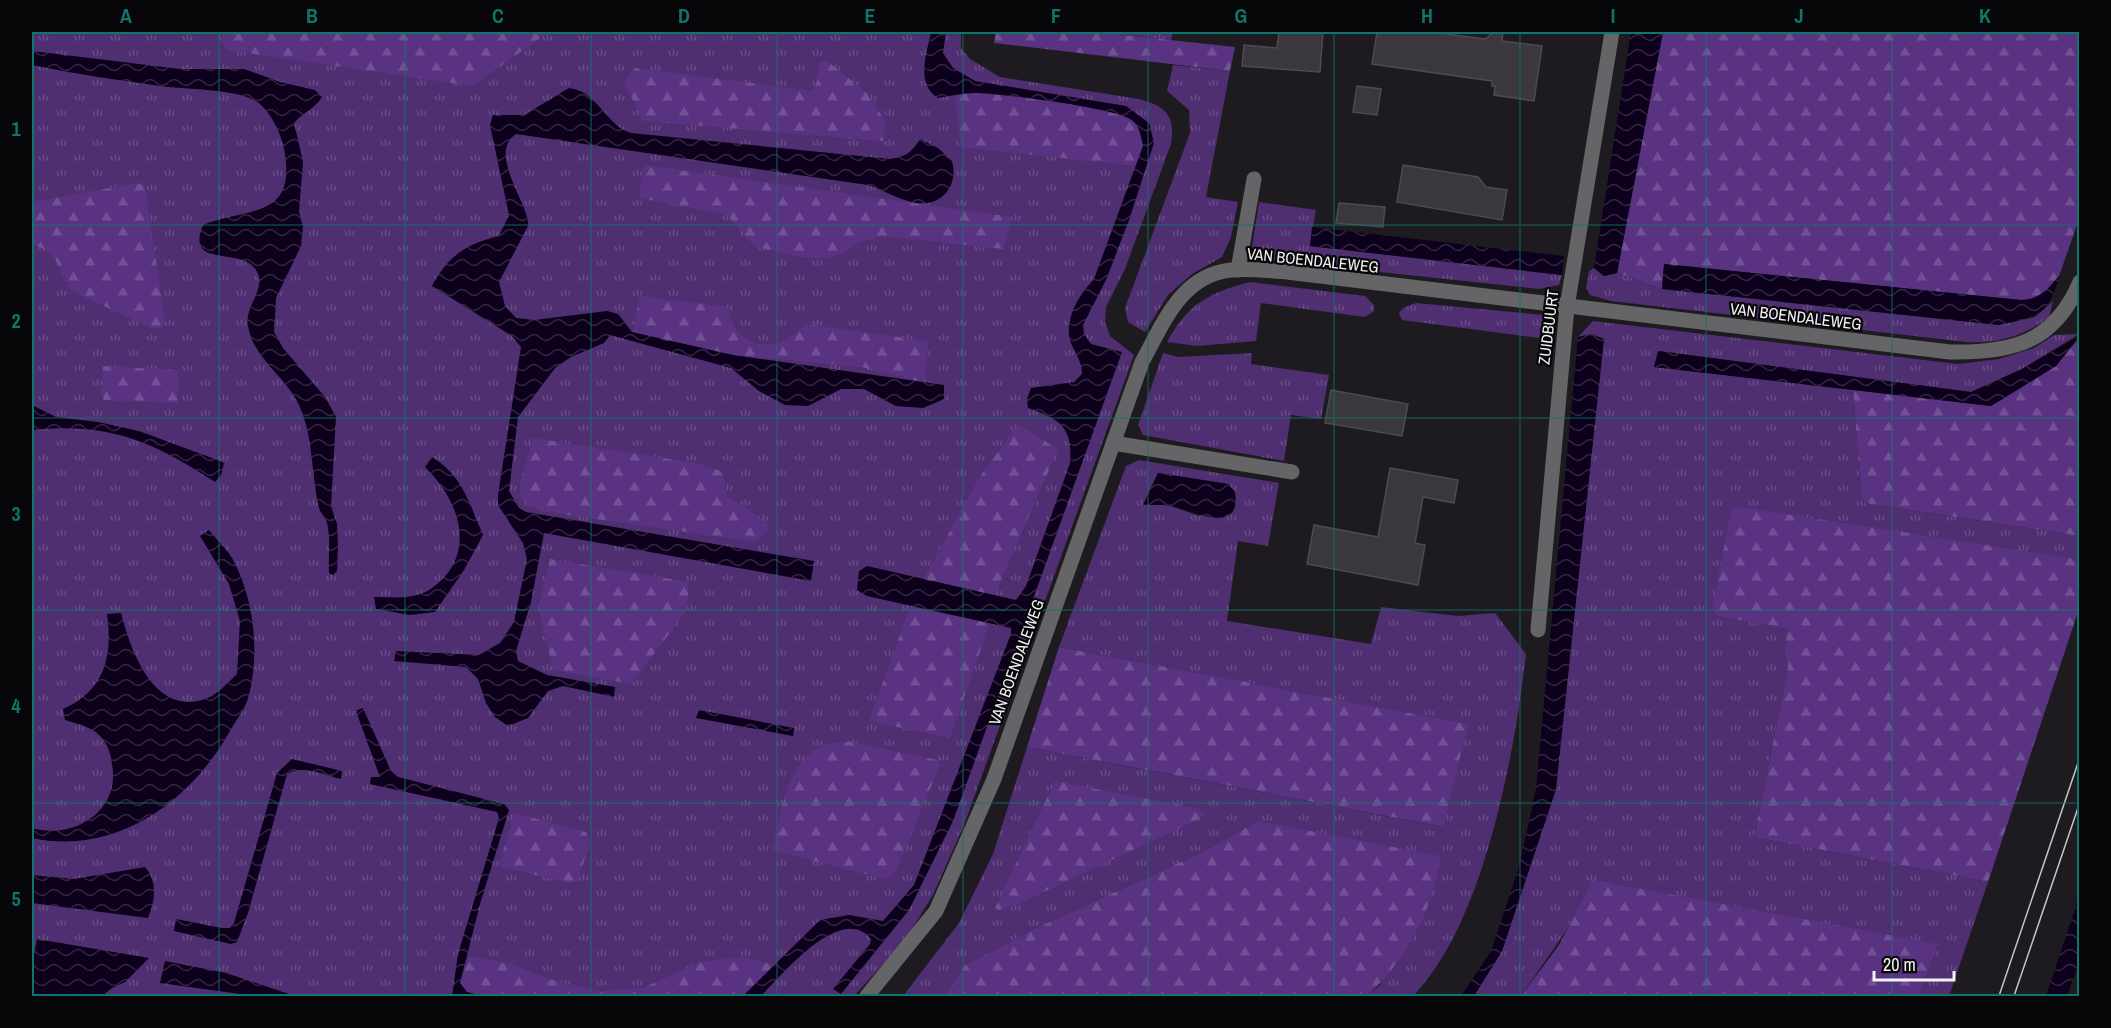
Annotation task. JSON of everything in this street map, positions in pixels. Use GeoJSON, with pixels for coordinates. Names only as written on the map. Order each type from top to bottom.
{"type":"FeatureCollection","features":[{"type":"Feature","properties":{"kind":"street","name":"ZUIDBUURT"},"geometry":{"type":"LineString","coordinates":[[1538,630],[1568,307],[1612,32]]}},
{"type":"Feature","properties":{"kind":"street"},"geometry":{"type":"LineString","coordinates":[[1238,270],[1254,179]]}},
{"type":"Feature","properties":{"kind":"street","name":"VAN BOENDALEWEG"},"geometry":{"type":"LineString","coordinates":[[867,996],[936,911],[994,779],[1142,362],[1176,300],[1196,283],[1229,270],[1287,272],[1950,352],[1979,352],[2031,340],[2053,327],[2070,306],[2079,282]]}},
{"type":"Feature","properties":{"kind":"street"},"geometry":{"type":"LineString","coordinates":[[1113,443],[1292,472]]}},
{"type":"Feature","properties":{"kind":"green space"},"geometry":{"type":"Polygon","coordinates":[[[32,32],[961,32],[961,48],[970,59],[1000,77],[1139,99],[1156,105],[1167,113],[1172,126],[1171,144],[1125,269],[1106,307],[1105,322],[1110,336],[1134,355],[964,825],[933,895],[905,940],[854,996],[32,996],[32,32]]]}},
{"type":"Feature","properties":{"kind":"green space"},"geometry":{"type":"Polygon","coordinates":[[[224,32],[405,32],[427,35],[433,32],[546,32],[545,35],[472,86],[227,50],[222,42],[224,32]]]}},
{"type":"Feature","properties":{"kind":"green space"},"geometry":{"type":"Polygon","coordinates":[[[996,32],[1097,32],[1235,47],[1230,71],[994,43],[996,32]]]}},
{"type":"Feature","properties":{"kind":"green space"},"geometry":{"type":"Polygon","coordinates":[[[1097,32],[1173,32],[1171,40],[1097,32]]]}},
{"type":"Feature","properties":{"kind":"green space"},"geometry":{"type":"Polygon","coordinates":[[[1663,32],[2079,32],[2079,219],[2059,276],[2047,290],[2035,299],[2021,300],[1664,264],[1662,289],[1617,273],[1663,32]]]}},
{"type":"Feature","properties":{"kind":"green space"},"geometry":{"type":"Polygon","coordinates":[[[827,61],[867,93],[886,122],[883,141],[643,121],[624,82],[635,68],[813,91],[817,82],[819,62],[827,61]]]}},
{"type":"Feature","properties":{"kind":"green space"},"geometry":{"type":"Polygon","coordinates":[[[1173,65],[1230,71],[1206,197],[1238,202],[1231,237],[1222,257],[1192,274],[1168,295],[1145,332],[1128,322],[1125,308],[1190,133],[1189,110],[1167,91],[1173,65]]]}},
{"type":"Feature","properties":{"kind":"green space"},"geometry":{"type":"Polygon","coordinates":[[[974,93],[1080,106],[1119,114],[1131,119],[1142,135],[1142,147],[1137,166],[961,147],[955,95],[974,93]]]}},
{"type":"Feature","properties":{"kind":"green space"},"geometry":{"type":"Polygon","coordinates":[[[644,165],[1012,217],[1003,249],[882,236],[859,242],[841,254],[827,258],[799,257],[754,246],[728,215],[639,198],[644,165]]]}},
{"type":"Feature","properties":{"kind":"green space"},"geometry":{"type":"Polygon","coordinates":[[[138,183],[145,186],[165,322],[164,327],[154,329],[73,292],[50,253],[32,244],[32,202],[138,183]]]}},
{"type":"Feature","properties":{"kind":"green space"},"geometry":{"type":"Polygon","coordinates":[[[1259,202],[1316,210],[1310,246],[1562,275],[1559,285],[1539,289],[1276,261],[1260,256],[1252,247],[1259,202]]]}},
{"type":"Feature","properties":{"kind":"green space"},"geometry":{"type":"Polygon","coordinates":[[[1594,268],[1604,276],[1617,273],[1662,289],[1999,325],[2035,317],[2053,301],[2049,317],[2020,334],[1989,342],[1966,342],[1611,301],[1590,295],[1586,288],[1589,271],[1594,268]]]}},
{"type":"Feature","properties":{"kind":"green space"},"geometry":{"type":"Polygon","coordinates":[[[1250,282],[1365,296],[1374,305],[1374,311],[1365,317],[1261,303],[1256,341],[1197,346],[1167,342],[1191,309],[1211,296],[1250,282]]]}},
{"type":"Feature","properties":{"kind":"green space"},"geometry":{"type":"Polygon","coordinates":[[[640,296],[728,307],[732,321],[739,332],[748,340],[759,344],[783,341],[794,335],[804,324],[928,341],[925,383],[862,367],[733,355],[631,340],[640,296]]]}},
{"type":"Feature","properties":{"kind":"green space"},"geometry":{"type":"Polygon","coordinates":[[[1416,303],[1544,315],[1539,338],[1402,320],[1399,313],[1403,308],[1416,303]]]}},
{"type":"Feature","properties":{"kind":"green space"},"geometry":{"type":"Polygon","coordinates":[[[1593,321],[1958,364],[1999,359],[2034,348],[2054,335],[2079,334],[2022,369],[1971,392],[1659,351],[1654,367],[1853,390],[1861,497],[1865,503],[2079,536],[2079,559],[1732,507],[1726,618],[1789,628],[1784,653],[1788,667],[1754,837],[1988,882],[1949,996],[1919,996],[1936,944],[1574,919],[1521,996],[1474,996],[1502,951],[1556,789],[1592,334],[1578,337],[1593,321]]]}},
{"type":"Feature","properties":{"kind":"green space"},"geometry":{"type":"Polygon","coordinates":[[[2079,338],[2079,536],[1865,503],[1861,497],[1853,390],[1991,406],[2056,366],[2079,338]]]}},
{"type":"Feature","properties":{"kind":"green space"},"geometry":{"type":"Polygon","coordinates":[[[1163,353],[1178,357],[1252,353],[1251,364],[1329,375],[1321,419],[1291,415],[1284,461],[1143,435],[1138,425],[1163,353]]]}},
{"type":"Feature","properties":{"kind":"green space"},"geometry":{"type":"Polygon","coordinates":[[[103,366],[178,372],[178,403],[104,400],[101,394],[103,366]]]}},
{"type":"Feature","properties":{"kind":"green space"},"geometry":{"type":"Polygon","coordinates":[[[1018,425],[1058,449],[996,596],[923,580],[979,478],[1018,425]]]}},
{"type":"Feature","properties":{"kind":"green space"},"geometry":{"type":"Polygon","coordinates":[[[533,438],[696,463],[723,472],[727,496],[767,522],[770,529],[756,542],[540,511],[521,499],[520,484],[533,438]]]}},
{"type":"Feature","properties":{"kind":"green space"},"geometry":{"type":"Polygon","coordinates":[[[1139,460],[1279,483],[1268,546],[1238,541],[1227,621],[1371,644],[1381,607],[1458,616],[1495,613],[1526,654],[1514,739],[1504,786],[1477,882],[1459,926],[1438,965],[1413,996],[1367,996],[1381,984],[1258,821],[1196,855],[1034,929],[965,965],[944,996],[903,996],[959,923],[993,854],[1027,747],[1442,827],[1467,724],[1059,647],[1126,466],[1139,460]],[[1158,473],[1143,505],[1168,505],[1199,516],[1235,492],[1228,484],[1158,473]]]}},
{"type":"Feature","properties":{"kind":"green space"},"geometry":{"type":"Polygon","coordinates":[[[1732,506],[2079,559],[2079,609],[1988,882],[1754,837],[1788,667],[1784,653],[1788,628],[1726,618],[1716,615],[1712,610],[1732,506]]]}},
{"type":"Feature","properties":{"kind":"green space"},"geometry":{"type":"Polygon","coordinates":[[[550,559],[689,582],[687,610],[631,684],[553,670],[538,607],[550,559]]]}},
{"type":"Feature","properties":{"kind":"green space"},"geometry":{"type":"Polygon","coordinates":[[[910,607],[990,623],[950,738],[869,721],[910,607]]]}},
{"type":"Feature","properties":{"kind":"green space"},"geometry":{"type":"Polygon","coordinates":[[[1059,647],[1468,724],[1443,827],[1027,747],[1059,647]]]}},
{"type":"Feature","properties":{"kind":"green space"},"geometry":{"type":"Polygon","coordinates":[[[850,742],[938,760],[940,765],[895,873],[884,879],[772,850],[787,789],[802,762],[812,752],[826,745],[850,742]]]}},
{"type":"Feature","properties":{"kind":"green space"},"geometry":{"type":"Polygon","coordinates":[[[1055,781],[1200,809],[1205,813],[1199,819],[1014,906],[999,910],[995,908],[1055,781]]]}},
{"type":"Feature","properties":{"kind":"green space"},"geometry":{"type":"Polygon","coordinates":[[[514,813],[586,832],[590,841],[578,881],[569,883],[499,866],[514,813]]]}},
{"type":"Feature","properties":{"kind":"green space"},"geometry":{"type":"Polygon","coordinates":[[[1258,821],[1440,856],[1432,894],[1416,932],[1381,983],[1367,996],[944,996],[965,965],[1034,929],[1196,855],[1258,821]]]}},
{"type":"Feature","properties":{"kind":"green space"},"geometry":{"type":"Polygon","coordinates":[[[1593,880],[1937,944],[1919,996],[1521,996],[1559,945],[1593,880]]]}},
{"type":"Feature","properties":{"kind":"green space"},"geometry":{"type":"Polygon","coordinates":[[[469,956],[514,965],[548,979],[597,991],[643,988],[700,962],[742,957],[774,965],[743,996],[483,996],[467,992],[460,983],[469,956]]]}},
{"type":"Feature","properties":{"kind":"water"},"geometry":{"type":"Polygon","coordinates":[[[931,32],[946,32],[943,53],[953,68],[975,81],[1126,106],[1149,123],[1154,143],[1129,220],[1106,280],[1083,325],[1084,334],[1091,344],[1122,352],[953,821],[909,910],[841,994],[833,989],[870,944],[871,939],[858,930],[844,929],[828,936],[797,959],[761,996],[743,996],[820,920],[849,915],[883,921],[914,885],[1011,634],[1011,628],[867,596],[857,590],[859,571],[867,566],[1016,600],[1026,586],[1070,463],[1069,441],[1062,426],[1048,416],[1028,408],[1027,399],[1031,388],[1074,382],[1082,374],[1080,362],[1069,334],[1071,317],[1078,300],[1094,279],[1143,146],[1139,129],[1133,121],[1105,111],[1031,98],[987,94],[974,93],[938,98],[927,85],[924,68],[931,32]]]}},
{"type":"Feature","properties":{"kind":"water"},"geometry":{"type":"Polygon","coordinates":[[[1631,32],[1663,32],[1617,273],[1604,276],[1594,268],[1631,32]]]}},
{"type":"Feature","properties":{"kind":"water"},"geometry":{"type":"Polygon","coordinates":[[[32,51],[180,69],[244,69],[280,82],[315,90],[322,97],[294,123],[303,162],[299,212],[303,226],[301,246],[276,298],[274,332],[283,348],[325,397],[336,417],[331,506],[337,524],[338,545],[337,571],[333,575],[329,573],[328,529],[318,503],[310,445],[303,415],[286,385],[256,348],[248,326],[249,312],[259,287],[258,274],[252,265],[242,260],[209,253],[202,248],[199,239],[203,225],[264,208],[275,201],[283,190],[286,175],[285,154],[275,124],[260,104],[246,97],[225,92],[117,80],[32,65],[32,51]]]}},
{"type":"Feature","properties":{"kind":"water"},"geometry":{"type":"Polygon","coordinates":[[[569,88],[587,95],[614,123],[631,133],[890,159],[908,153],[920,139],[938,148],[952,161],[953,179],[950,187],[939,199],[922,203],[912,202],[868,185],[516,134],[508,143],[507,166],[527,217],[528,226],[499,282],[505,306],[516,318],[534,320],[607,311],[618,314],[632,332],[733,355],[944,385],[944,399],[923,408],[896,406],[864,389],[841,389],[808,406],[785,405],[759,391],[731,368],[610,335],[604,343],[571,357],[556,367],[518,417],[509,491],[519,508],[526,512],[814,561],[811,581],[544,533],[531,602],[516,651],[518,661],[547,675],[615,687],[614,697],[563,686],[548,691],[528,718],[508,726],[495,717],[486,703],[478,679],[466,667],[394,661],[396,651],[479,655],[500,643],[514,622],[527,559],[523,543],[498,505],[498,495],[521,347],[512,336],[432,286],[445,267],[459,253],[477,243],[499,236],[509,215],[490,125],[493,115],[524,115],[569,88]]]}},
{"type":"Feature","properties":{"kind":"water"},"geometry":{"type":"Polygon","coordinates":[[[1312,227],[1564,256],[1562,275],[1310,246],[1312,227]]]}},
{"type":"Feature","properties":{"kind":"water"},"geometry":{"type":"Polygon","coordinates":[[[1664,264],[2021,300],[2043,293],[2059,276],[2051,300],[2040,312],[1999,325],[1662,289],[1664,264]]]}},
{"type":"Feature","properties":{"kind":"water"},"geometry":{"type":"Polygon","coordinates":[[[1592,334],[1604,339],[1556,789],[1502,951],[1474,996],[1461,996],[1491,951],[1519,867],[1536,788],[1578,337],[1592,334]]]}},
{"type":"Feature","properties":{"kind":"water"},"geometry":{"type":"Polygon","coordinates":[[[2079,336],[2056,366],[1991,406],[1654,367],[1658,351],[1971,392],[2022,369],[2079,336]]]}},
{"type":"Feature","properties":{"kind":"water"},"geometry":{"type":"Polygon","coordinates":[[[32,405],[56,417],[98,422],[139,431],[220,461],[224,463],[221,475],[215,482],[150,445],[107,432],[59,428],[32,430],[32,405]]]}},
{"type":"Feature","properties":{"kind":"water"},"geometry":{"type":"Polygon","coordinates":[[[432,457],[443,464],[464,491],[483,535],[464,570],[435,612],[410,615],[376,609],[374,597],[402,597],[423,593],[445,577],[455,562],[459,546],[459,529],[448,496],[425,467],[432,457]]]}},
{"type":"Feature","properties":{"kind":"water"},"geometry":{"type":"Polygon","coordinates":[[[1158,473],[1228,484],[1235,492],[1235,506],[1231,514],[1213,517],[1168,505],[1143,505],[1158,473]]]}},
{"type":"Feature","properties":{"kind":"water"},"geometry":{"type":"Polygon","coordinates":[[[209,530],[232,558],[250,607],[254,661],[248,700],[243,709],[213,757],[194,780],[172,801],[148,818],[121,831],[93,839],[63,841],[32,838],[32,828],[48,831],[63,830],[91,818],[102,808],[109,796],[113,781],[112,764],[106,744],[94,731],[65,720],[63,709],[88,692],[97,682],[103,670],[109,644],[107,614],[121,613],[131,646],[148,678],[160,691],[173,699],[189,702],[208,698],[237,674],[240,621],[229,584],[200,536],[209,530]]]}},
{"type":"Feature","properties":{"kind":"water"},"geometry":{"type":"Polygon","coordinates":[[[363,708],[391,771],[398,777],[504,804],[509,810],[480,904],[460,983],[467,992],[483,996],[452,996],[458,954],[499,818],[497,812],[370,784],[371,777],[380,777],[357,714],[357,710],[363,708]]]}},
{"type":"Feature","properties":{"kind":"water"},"geometry":{"type":"Polygon","coordinates":[[[699,710],[794,728],[793,736],[696,718],[699,710]]]}},
{"type":"Feature","properties":{"kind":"water"},"geometry":{"type":"Polygon","coordinates":[[[292,759],[342,771],[341,779],[306,770],[287,774],[248,913],[237,942],[231,944],[174,931],[176,919],[222,928],[230,928],[234,923],[277,773],[292,759]]]}},
{"type":"Feature","properties":{"kind":"water"},"geometry":{"type":"Polygon","coordinates":[[[145,867],[154,885],[148,918],[32,903],[32,875],[74,879],[145,867]]]}},
{"type":"Feature","properties":{"kind":"water"},"geometry":{"type":"Polygon","coordinates":[[[2079,897],[2079,963],[2067,996],[2046,996],[2079,897]]]}},
{"type":"Feature","properties":{"kind":"water"},"geometry":{"type":"Polygon","coordinates":[[[37,939],[149,958],[125,982],[102,996],[32,996],[32,966],[37,939]]]}},
{"type":"Feature","properties":{"kind":"water"},"geometry":{"type":"Polygon","coordinates":[[[165,961],[226,973],[295,996],[255,996],[160,983],[165,961]]]}},
{"type":"Feature","properties":{"kind":"building"},"geometry":{"type":"Polygon","coordinates":[[[1279,32],[1323,32],[1320,72],[1242,66],[1244,45],[1277,48],[1279,32]]]}},
{"type":"Feature","properties":{"kind":"building"},"geometry":{"type":"Polygon","coordinates":[[[1377,32],[1431,32],[1485,39],[1494,32],[1503,32],[1502,41],[1542,46],[1534,101],[1494,95],[1495,86],[1492,86],[1492,81],[1372,64],[1377,32]]]}},
{"type":"Feature","properties":{"kind":"building"},"geometry":{"type":"Polygon","coordinates":[[[1357,86],[1381,89],[1377,115],[1353,112],[1357,86]]]}},
{"type":"Feature","properties":{"kind":"building"},"geometry":{"type":"Polygon","coordinates":[[[1403,165],[1478,177],[1486,187],[1507,190],[1502,220],[1397,202],[1403,165]]]}},
{"type":"Feature","properties":{"kind":"building"},"geometry":{"type":"Polygon","coordinates":[[[1339,203],[1385,207],[1383,227],[1336,223],[1339,203]]]}},
{"type":"Feature","properties":{"kind":"building"},"geometry":{"type":"Polygon","coordinates":[[[1331,390],[1408,404],[1402,436],[1325,423],[1331,390]]]}},
{"type":"Feature","properties":{"kind":"building"},"geometry":{"type":"Polygon","coordinates":[[[1390,468],[1458,480],[1454,503],[1423,497],[1415,543],[1425,545],[1418,585],[1307,564],[1314,525],[1378,537],[1390,468]]]}},
{"type":"Feature","properties":{"kind":"tram line"},"geometry":{"type":"LineString","coordinates":[[1999,996],[2080,757]]}},
{"type":"Feature","properties":{"kind":"tram line"},"geometry":{"type":"LineString","coordinates":[[2014,996],[2080,802]]}}]}
